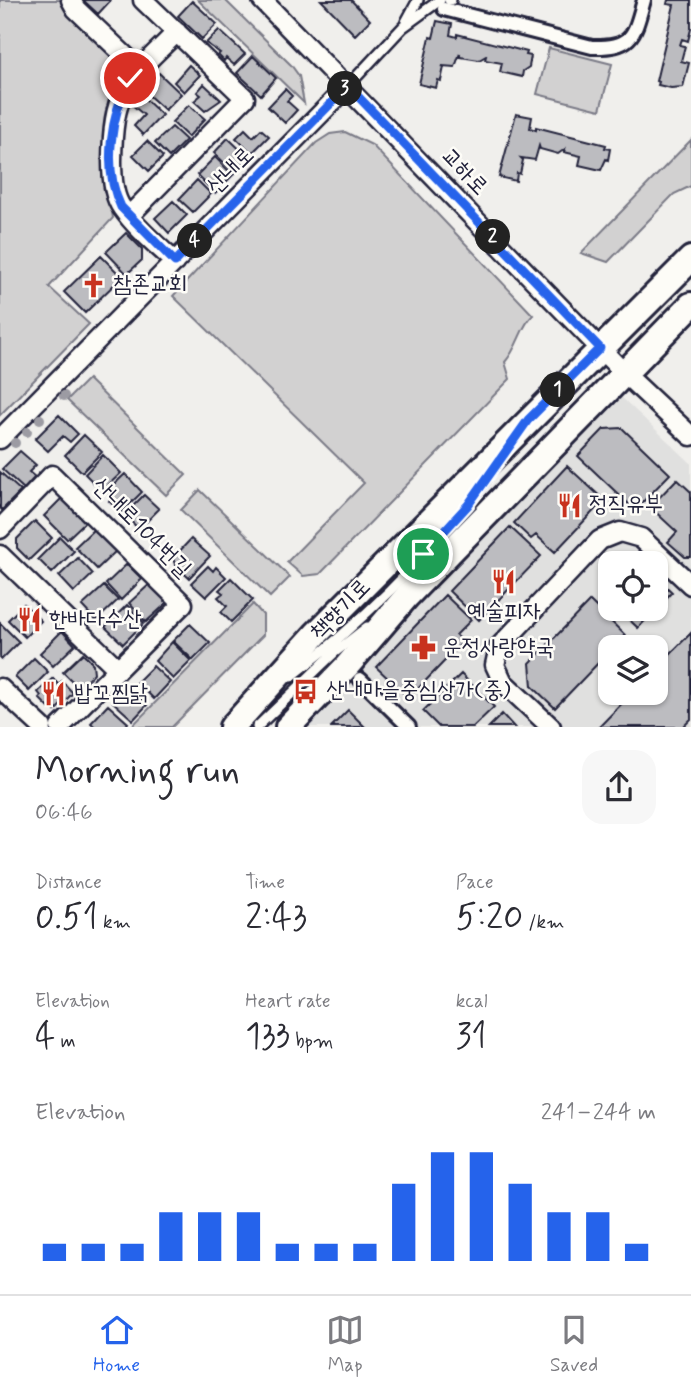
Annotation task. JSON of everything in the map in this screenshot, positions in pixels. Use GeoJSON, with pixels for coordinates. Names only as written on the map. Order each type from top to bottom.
{"type":"FeatureCollection","features":[{"type":"Feature","properties":{"kind":"main road","name":"책향기로"},"geometry":{"type":"LineString","coordinates":[[246,722],[316,634],[691,259]]}},
{"type":"Feature","properties":{"kind":"main road","name":"책향기로"},"geometry":{"type":"LineString","coordinates":[[288,727],[347,667],[407,596],[597,398],[625,374],[691,305]]}},
{"type":"Feature","properties":{"kind":"street"},"geometry":{"type":"LineString","coordinates":[[71,0],[76,9],[139,69]]}},
{"type":"Feature","properties":{"kind":"street"},"geometry":{"type":"LineString","coordinates":[[129,216],[245,98],[143,0]]}},
{"type":"Feature","properties":{"kind":"street","name":"교하로"},"geometry":{"type":"LineString","coordinates":[[262,0],[625,374],[691,436]]}},
{"type":"Feature","properties":{"kind":"street"},"geometry":{"type":"LineString","coordinates":[[446,2],[592,47],[611,47],[625,43],[635,34],[644,0]]}},
{"type":"Feature","properties":{"kind":"street"},"geometry":{"type":"LineString","coordinates":[[175,262],[129,216],[116,197],[112,172],[113,128],[118,102],[130,78],[177,32]]}},
{"type":"Feature","properties":{"kind":"street","name":"산내로"},"geometry":{"type":"LineString","coordinates":[[0,439],[348,86]]}},
{"type":"Feature","properties":{"kind":"street","name":"산내로104번길"},"geometry":{"type":"LineString","coordinates":[[0,529],[52,475],[183,604],[60,727]]}},
{"type":"Feature","properties":{"kind":"street"},"geometry":{"type":"LineString","coordinates":[[551,727],[503,682],[495,665],[499,647],[600,540],[620,532],[641,538],[691,586]]}},
{"type":"Feature","properties":{"kind":"street"},"geometry":{"type":"LineString","coordinates":[[0,555],[118,669]]}},
{"type":"Feature","properties":{"kind":"street"},"geometry":{"type":"LineString","coordinates":[[360,680],[409,727]]}},
{"type":"Feature","properties":{"kind":"street"},"geometry":{"type":"LineString","coordinates":[[0,688],[41,727]]}},
{"type":"Feature","properties":{"kind":"lane"},"geometry":{"type":"LineString","coordinates":[[348,86],[403,27],[418,0]]}},
{"type":"Feature","properties":{"kind":"lane"},"geometry":{"type":"LineString","coordinates":[[403,27],[446,2]]}},
{"type":"Feature","properties":{"kind":"lane"},"geometry":{"type":"LineString","coordinates":[[246,722],[407,596]]}},
{"type":"Feature","properties":{"kind":"shaded area"},"geometry":{"type":"Polygon","coordinates":[[[0,0],[62,0],[64,9],[123,64],[124,75],[111,101],[105,129],[105,171],[113,218],[49,287],[89,324],[0,415],[0,0]]]}},
{"type":"Feature","properties":{"kind":"shaded area"},"geometry":{"type":"Polygon","coordinates":[[[198,0],[225,0],[291,65],[299,76],[304,103],[198,0]]]}},
{"type":"Feature","properties":{"kind":"shaded area"},"geometry":{"type":"Polygon","coordinates":[[[549,48],[612,64],[600,110],[537,94],[549,48]]]}},
{"type":"Feature","properties":{"kind":"shaded area"},"geometry":{"type":"Polygon","coordinates":[[[345,132],[372,145],[533,315],[505,362],[510,379],[320,574],[303,576],[287,562],[364,483],[173,296],[316,143],[330,134],[345,132]]]}},
{"type":"Feature","properties":{"kind":"shaded area"},"geometry":{"type":"Polygon","coordinates":[[[691,140],[691,186],[674,194],[608,262],[581,253],[691,140]]]}},
{"type":"Feature","properties":{"kind":"shaded area"},"geometry":{"type":"Polygon","coordinates":[[[88,379],[186,475],[166,495],[67,400],[88,379]]]}},
{"type":"Feature","properties":{"kind":"shaded area"},"geometry":{"type":"Polygon","coordinates":[[[619,395],[691,463],[691,727],[297,727],[619,395]]]}},
{"type":"Feature","properties":{"kind":"shaded area"},"geometry":{"type":"Polygon","coordinates":[[[200,490],[290,577],[270,597],[181,510],[200,490]]]}},
{"type":"Feature","properties":{"kind":"shaded area"},"geometry":{"type":"Polygon","coordinates":[[[253,604],[263,615],[263,635],[172,727],[131,727],[253,604]]]}},
{"type":"Feature","properties":{"kind":"building"},"geometry":{"type":"Polygon","coordinates":[[[83,0],[109,0],[110,1],[98,14],[83,0]]]}},
{"type":"Feature","properties":{"kind":"building"},"geometry":{"type":"Polygon","coordinates":[[[321,0],[351,0],[370,20],[355,35],[321,0]]]}},
{"type":"Feature","properties":{"kind":"building"},"geometry":{"type":"Polygon","coordinates":[[[668,0],[691,0],[691,29],[688,41],[682,39],[680,45],[685,46],[681,61],[689,63],[683,87],[671,88],[658,85],[659,82],[656,81],[674,5],[667,4],[668,0]]]}},
{"type":"Feature","properties":{"kind":"building"},"geometry":{"type":"Polygon","coordinates":[[[192,1],[217,24],[202,39],[178,16],[192,1]]]}},
{"type":"Feature","properties":{"kind":"building"},"geometry":{"type":"Polygon","coordinates":[[[437,21],[452,24],[450,35],[457,37],[457,34],[527,52],[526,55],[531,56],[529,67],[523,71],[522,77],[500,72],[502,63],[485,60],[486,56],[479,60],[460,57],[460,53],[455,67],[442,66],[441,81],[438,80],[436,88],[419,84],[430,37],[433,38],[437,21]]]}},
{"type":"Feature","properties":{"kind":"building"},"geometry":{"type":"Polygon","coordinates":[[[219,30],[245,54],[234,65],[226,58],[224,61],[218,55],[220,53],[206,43],[219,30]]]}},
{"type":"Feature","properties":{"kind":"building"},"geometry":{"type":"Polygon","coordinates":[[[253,56],[276,78],[261,95],[237,73],[253,56]]]}},
{"type":"Feature","properties":{"kind":"building"},"geometry":{"type":"Polygon","coordinates":[[[189,65],[200,75],[184,92],[174,82],[189,65]]]}},
{"type":"Feature","properties":{"kind":"building"},"geometry":{"type":"Polygon","coordinates":[[[159,73],[181,94],[165,110],[146,93],[154,85],[151,82],[159,73]]]}},
{"type":"Feature","properties":{"kind":"building"},"geometry":{"type":"Polygon","coordinates":[[[204,84],[221,100],[205,111],[194,101],[201,95],[197,92],[204,84]]]}},
{"type":"Feature","properties":{"kind":"building"},"geometry":{"type":"Polygon","coordinates":[[[285,89],[292,96],[287,101],[297,110],[285,123],[268,107],[285,89]]]}},
{"type":"Feature","properties":{"kind":"building"},"geometry":{"type":"Polygon","coordinates":[[[140,94],[162,115],[143,135],[134,126],[144,115],[131,104],[140,94]]]}},
{"type":"Feature","properties":{"kind":"building"},"geometry":{"type":"Polygon","coordinates":[[[189,105],[205,119],[188,137],[172,122],[189,105]]]}},
{"type":"Feature","properties":{"kind":"building"},"geometry":{"type":"Polygon","coordinates":[[[516,114],[532,117],[530,128],[536,130],[536,127],[606,145],[605,148],[610,149],[608,160],[606,159],[601,170],[579,165],[581,156],[564,152],[565,149],[558,154],[540,149],[539,146],[535,160],[521,158],[523,160],[520,174],[517,173],[516,181],[499,177],[516,114]]]}},
{"type":"Feature","properties":{"kind":"building"},"geometry":{"type":"Polygon","coordinates":[[[172,127],[186,140],[169,157],[155,143],[172,127]]]}},
{"type":"Feature","properties":{"kind":"building"},"geometry":{"type":"Polygon","coordinates":[[[245,129],[253,137],[261,129],[269,136],[252,153],[236,138],[245,129]]]}},
{"type":"Feature","properties":{"kind":"building"},"geometry":{"type":"Polygon","coordinates":[[[228,138],[249,158],[235,173],[214,153],[228,138]]]}},
{"type":"Feature","properties":{"kind":"building"},"geometry":{"type":"Polygon","coordinates":[[[147,141],[163,157],[149,171],[133,155],[147,141]]]}},
{"type":"Feature","properties":{"kind":"building"},"geometry":{"type":"Polygon","coordinates":[[[215,157],[233,175],[215,193],[197,175],[215,157]]]}},
{"type":"Feature","properties":{"kind":"building"},"geometry":{"type":"Polygon","coordinates":[[[197,180],[211,194],[193,212],[179,199],[197,180]]]}},
{"type":"Feature","properties":{"kind":"building"},"geometry":{"type":"Polygon","coordinates":[[[173,201],[187,215],[169,233],[155,218],[173,201]]]}},
{"type":"Feature","properties":{"kind":"building"},"geometry":{"type":"Polygon","coordinates":[[[126,233],[142,249],[142,260],[127,274],[106,252],[126,233]]]}},
{"type":"Feature","properties":{"kind":"building","name":"참존교회"},"geometry":{"type":"Polygon","coordinates":[[[101,256],[122,277],[85,313],[64,292],[101,256]]]}},
{"type":"Feature","properties":{"kind":"building"},"geometry":{"type":"Polygon","coordinates":[[[59,415],[78,434],[70,442],[63,436],[48,451],[35,439],[59,415]]]}},
{"type":"Feature","properties":{"kind":"building"},"geometry":{"type":"Polygon","coordinates":[[[622,428],[670,474],[635,510],[578,456],[604,429],[622,428]]]}},
{"type":"Feature","properties":{"kind":"building"},"geometry":{"type":"Polygon","coordinates":[[[84,435],[102,452],[82,472],[65,455],[84,435]]]}},
{"type":"Feature","properties":{"kind":"building"},"geometry":{"type":"Polygon","coordinates":[[[20,451],[36,465],[29,472],[35,477],[24,489],[2,469],[20,451]]]}},
{"type":"Feature","properties":{"kind":"building"},"geometry":{"type":"Polygon","coordinates":[[[103,455],[121,473],[102,491],[85,474],[103,455]]]}},
{"type":"Feature","properties":{"kind":"building"},"geometry":{"type":"Polygon","coordinates":[[[567,466],[604,500],[555,552],[536,535],[531,539],[514,523],[567,466]]]}},
{"type":"Feature","properties":{"kind":"building"},"geometry":{"type":"Polygon","coordinates":[[[0,472],[21,491],[2,510],[0,508],[0,472]]]}},
{"type":"Feature","properties":{"kind":"building"},"geometry":{"type":"Polygon","coordinates":[[[125,474],[142,492],[121,513],[109,501],[112,498],[106,492],[125,474]]]}},
{"type":"Feature","properties":{"kind":"building"},"geometry":{"type":"Polygon","coordinates":[[[677,479],[691,492],[691,557],[685,557],[668,542],[677,532],[650,507],[677,479]]]}},
{"type":"Feature","properties":{"kind":"building"},"geometry":{"type":"Polygon","coordinates":[[[144,495],[159,509],[139,529],[124,515],[144,495]]]}},
{"type":"Feature","properties":{"kind":"building"},"geometry":{"type":"Polygon","coordinates":[[[62,498],[85,522],[67,539],[44,516],[62,498]]]}},
{"type":"Feature","properties":{"kind":"building"},"geometry":{"type":"Polygon","coordinates":[[[35,521],[52,538],[29,560],[17,548],[17,539],[35,521]]]}},
{"type":"Feature","properties":{"kind":"building"},"geometry":{"type":"Polygon","coordinates":[[[510,527],[541,556],[479,620],[449,591],[510,527]]]}},
{"type":"Feature","properties":{"kind":"building"},"geometry":{"type":"Polygon","coordinates":[[[94,529],[116,551],[97,569],[75,547],[94,529]]]}},
{"type":"Feature","properties":{"kind":"building"},"geometry":{"type":"Polygon","coordinates":[[[60,537],[74,551],[52,573],[38,559],[60,537]]]}},
{"type":"Feature","properties":{"kind":"building"},"geometry":{"type":"Polygon","coordinates":[[[191,539],[210,556],[189,578],[175,565],[173,558],[191,539]]]}},
{"type":"Feature","properties":{"kind":"building"},"geometry":{"type":"Polygon","coordinates":[[[78,558],[93,574],[74,592],[59,576],[78,558]]]}},
{"type":"Feature","properties":{"kind":"building"},"geometry":{"type":"Polygon","coordinates":[[[127,564],[142,579],[121,600],[106,584],[127,564]]]}},
{"type":"Feature","properties":{"kind":"building"},"geometry":{"type":"Polygon","coordinates":[[[208,566],[213,571],[216,567],[226,577],[206,597],[191,583],[208,566]]]}},
{"type":"Feature","properties":{"kind":"building"},"geometry":{"type":"Polygon","coordinates":[[[231,578],[253,600],[231,622],[221,612],[227,606],[218,597],[223,593],[219,590],[231,578]]]}},
{"type":"Feature","properties":{"kind":"building"},"geometry":{"type":"Polygon","coordinates":[[[151,583],[168,602],[146,622],[129,603],[151,583]]]}},
{"type":"Feature","properties":{"kind":"building"},"geometry":{"type":"Polygon","coordinates":[[[104,586],[118,600],[96,621],[82,606],[104,586]]]}},
{"type":"Feature","properties":{"kind":"building"},"geometry":{"type":"Polygon","coordinates":[[[445,595],[471,620],[456,635],[463,642],[409,698],[376,667],[445,595]]]}},
{"type":"Feature","properties":{"kind":"building"},"geometry":{"type":"Polygon","coordinates":[[[590,601],[598,609],[598,621],[611,621],[625,635],[598,635],[598,663],[555,708],[532,686],[530,663],[590,601]]]}},
{"type":"Feature","properties":{"kind":"building"},"geometry":{"type":"Polygon","coordinates":[[[24,604],[41,621],[25,637],[8,620],[24,604]]]}},
{"type":"Feature","properties":{"kind":"building"},"geometry":{"type":"Polygon","coordinates":[[[127,605],[144,623],[123,644],[105,627],[127,605]]]}},
{"type":"Feature","properties":{"kind":"building"},"geometry":{"type":"Polygon","coordinates":[[[631,621],[645,621],[638,628],[631,621]]]}},
{"type":"Feature","properties":{"kind":"building"},"geometry":{"type":"Polygon","coordinates":[[[0,623],[19,642],[2,659],[0,657],[0,623]]]}},
{"type":"Feature","properties":{"kind":"building"},"geometry":{"type":"Polygon","coordinates":[[[190,624],[210,643],[193,660],[173,641],[190,624]]]}},
{"type":"Feature","properties":{"kind":"building"},"geometry":{"type":"Polygon","coordinates":[[[62,631],[75,645],[53,666],[40,653],[62,631]]]}},
{"type":"Feature","properties":{"kind":"building"},"geometry":{"type":"Polygon","coordinates":[[[691,633],[691,719],[683,727],[599,727],[620,705],[668,705],[668,656],[691,633]]]}},
{"type":"Feature","properties":{"kind":"building"},"geometry":{"type":"Polygon","coordinates":[[[172,642],[191,661],[173,679],[155,661],[172,642]]]}},
{"type":"Feature","properties":{"kind":"building"},"geometry":{"type":"Polygon","coordinates":[[[83,653],[93,664],[94,673],[79,688],[63,672],[83,653]]]}},
{"type":"Feature","properties":{"kind":"building"},"geometry":{"type":"Polygon","coordinates":[[[34,658],[48,672],[29,691],[15,677],[34,658]]]}},
{"type":"Feature","properties":{"kind":"building"},"geometry":{"type":"Polygon","coordinates":[[[153,666],[170,682],[154,699],[137,682],[153,666]]]}},
{"type":"Feature","properties":{"kind":"building"},"geometry":{"type":"Polygon","coordinates":[[[461,674],[494,707],[473,727],[439,727],[423,711],[461,674]]]}},
{"type":"Feature","properties":{"kind":"building"},"geometry":{"type":"Polygon","coordinates":[[[53,678],[58,684],[62,681],[73,693],[55,711],[39,698],[41,696],[38,692],[53,678]]]}},
{"type":"Feature","properties":{"kind":"building"},"geometry":{"type":"Polygon","coordinates":[[[127,687],[147,705],[133,720],[113,702],[127,687]]]}},
{"type":"Feature","properties":{"kind":"building"},"geometry":{"type":"Polygon","coordinates":[[[108,705],[128,723],[125,727],[95,727],[91,723],[108,705]]]}},
{"type":"Feature","properties":{"kind":"building"},"geometry":{"type":"Polygon","coordinates":[[[348,710],[365,727],[331,727],[348,710]]]}},
{"type":"Feature","properties":{"kind":"building"},"geometry":{"type":"Polygon","coordinates":[[[502,714],[514,727],[489,727],[502,714]]]}},
{"type":"Feature","properties":{"kind":"place","name":"참존교회"},"geometry":{"type":"Point","coordinates":[93,285]}},
{"type":"Feature","properties":{"kind":"place","name":"정직유부"},"geometry":{"type":"Point","coordinates":[569,505]}},
{"type":"Feature","properties":{"kind":"place","name":"예술피자"},"geometry":{"type":"Point","coordinates":[504,582]}},
{"type":"Feature","properties":{"kind":"place","name":"한바다수산"},"geometry":{"type":"Point","coordinates":[29,620]}},
{"type":"Feature","properties":{"kind":"place","name":"운정사랑약국"},"geometry":{"type":"Point","coordinates":[423,648]}},
{"type":"Feature","properties":{"kind":"place","name":"산내마을중심상가(중)"},"geometry":{"type":"Point","coordinates":[306,691]}},
{"type":"Feature","properties":{"kind":"place","name":"밥꼬찜닭"},"geometry":{"type":"Point","coordinates":[54,694]}},
{"type":"Feature","properties":{"kind":"route"},"geometry":{"type":"LineString","coordinates":[[130,78],[118,102],[113,128],[112,172],[116,197],[121,207],[175,262],[348,86],[600,348],[528,420],[468,505],[423,554]]}}]}
